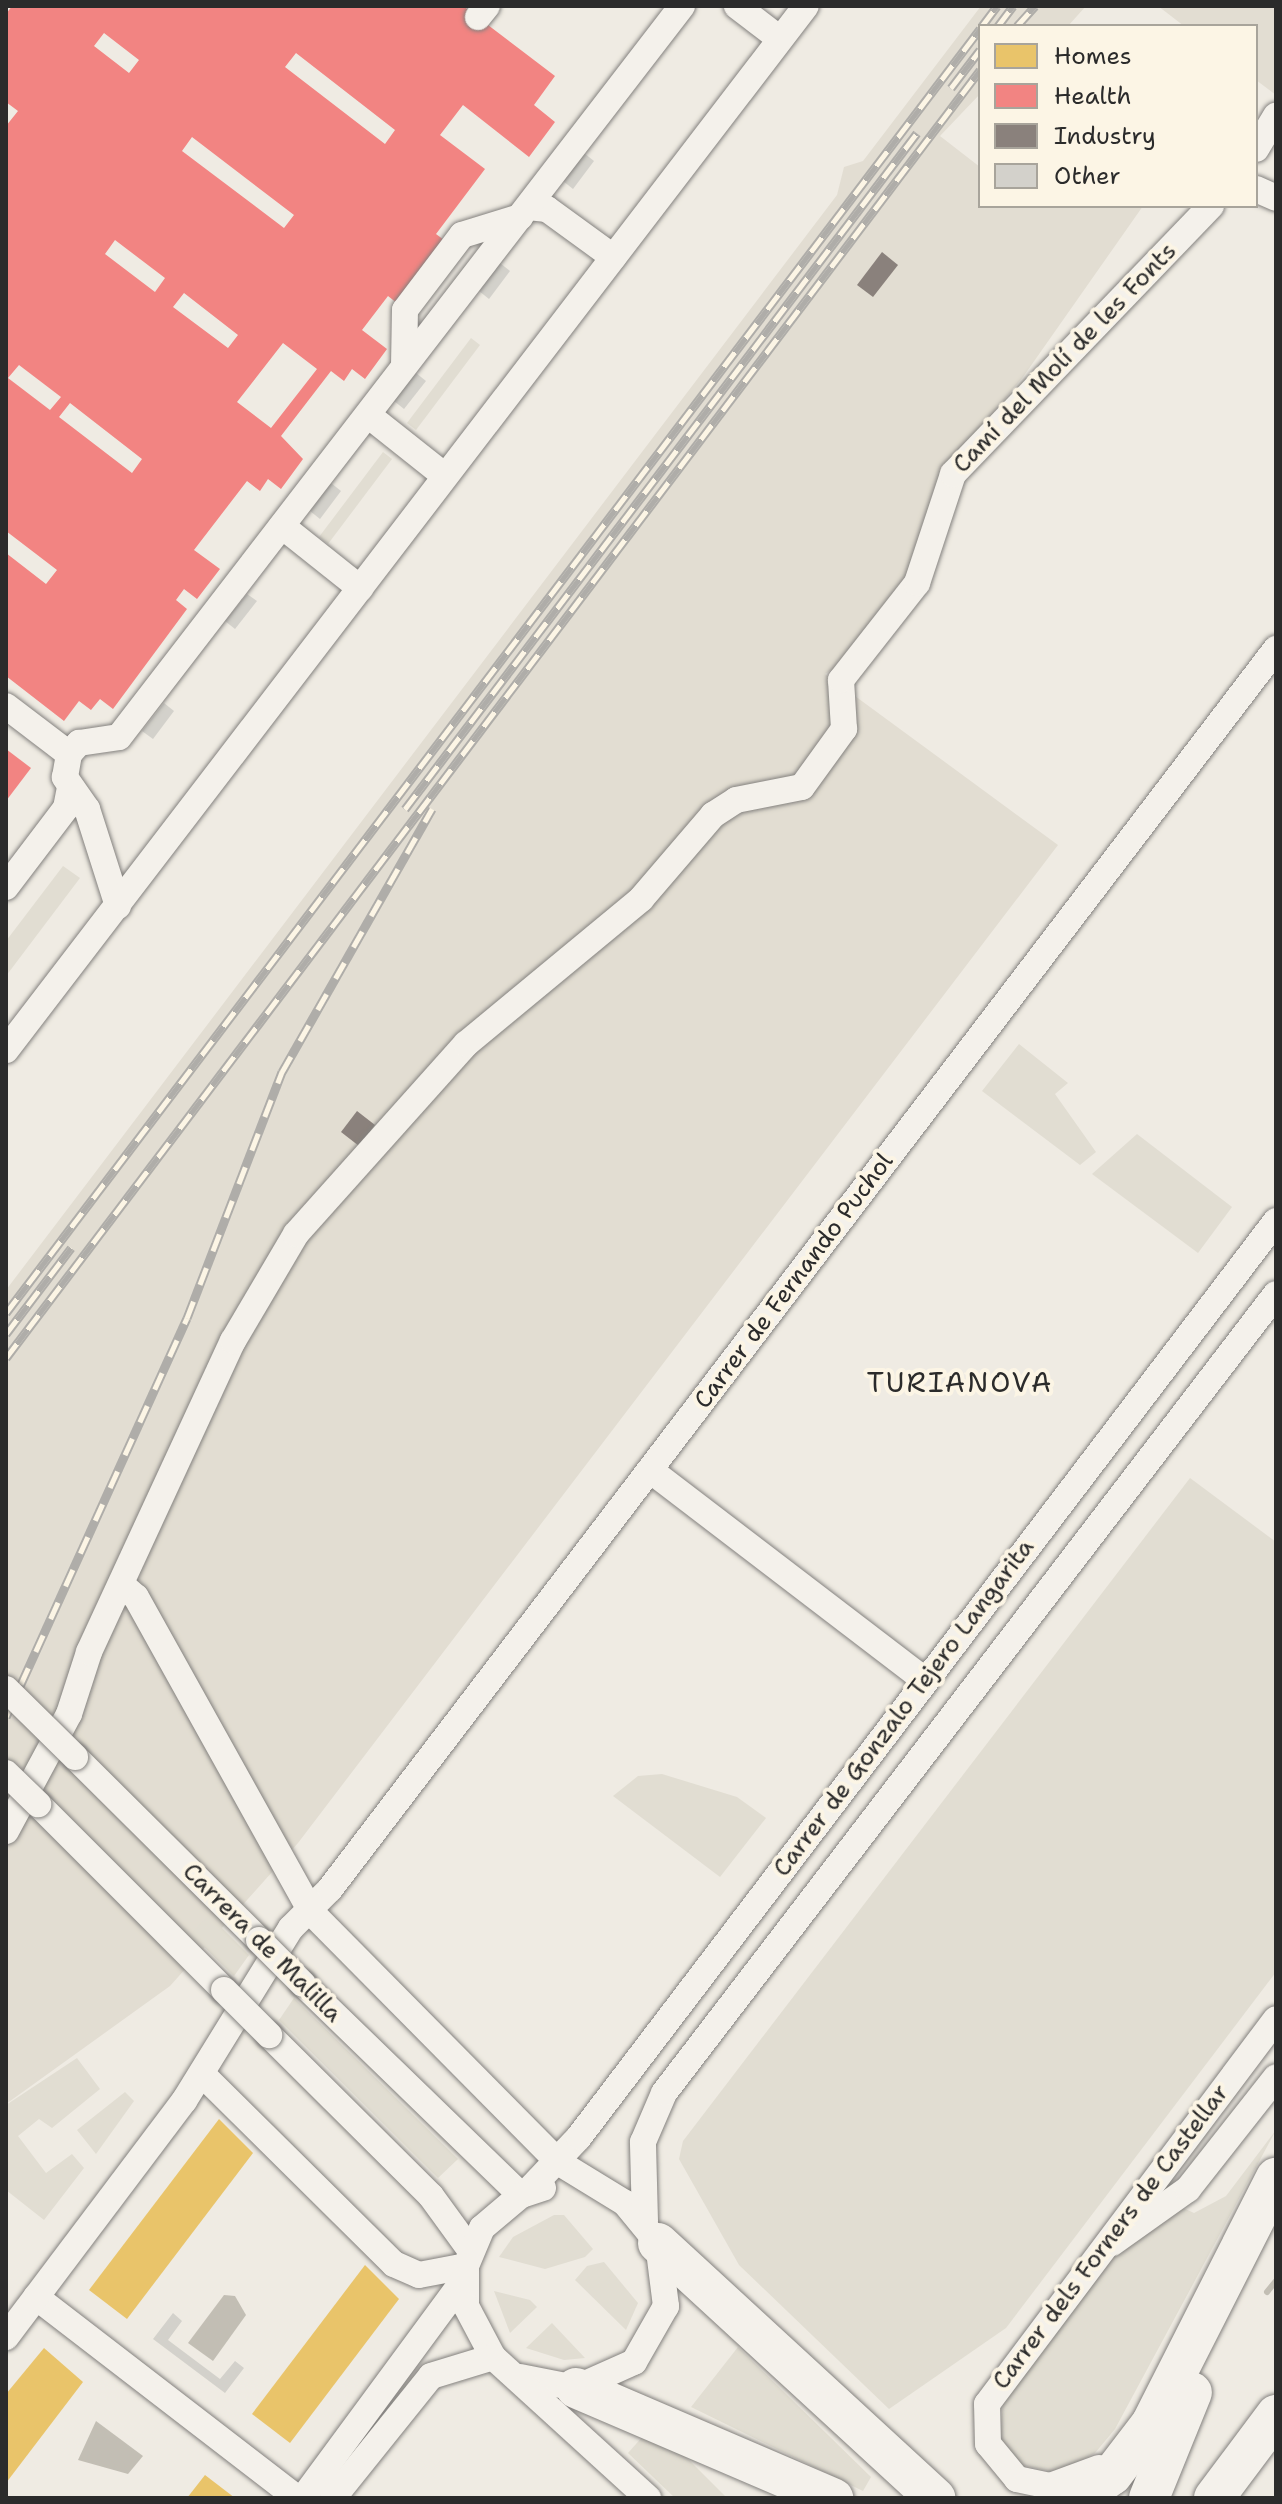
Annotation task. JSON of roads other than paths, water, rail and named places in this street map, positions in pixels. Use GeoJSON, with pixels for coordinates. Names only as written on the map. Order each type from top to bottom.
{"type":"FeatureCollection","features":[{"type":"Feature","properties":{"kind":"highway"},"geometry":{"type":"LineString","coordinates":[[1080,2498],[1131,2452],[1170,2390],[1276,2178]]}},
{"type":"Feature","properties":{"kind":"highway"},"geometry":{"type":"LineString","coordinates":[[1149,2498],[1276,2207]]}},
{"type":"Feature","properties":{"kind":"highway"},"geometry":{"type":"LineString","coordinates":[[652,2232],[935,2498]]}},
{"type":"Feature","properties":{"kind":"highway"},"geometry":{"type":"LineString","coordinates":[[576,2388],[833,2498]]}},
{"type":"Feature","properties":{"kind":"highway"},"geometry":{"type":"LineString","coordinates":[[1214,2498],[1276,2415]]}},
{"type":"Feature","properties":{"kind":"highway"},"geometry":{"type":"LineString","coordinates":[[1235,2498],[1276,2444]]}},
{"type":"Feature","properties":{"kind":"street"},"geometry":{"type":"LineString","coordinates":[[6,887],[66,808],[70,787],[69,754],[79,743],[119,737],[682,6]]}},
{"type":"Feature","properties":{"kind":"street"},"geometry":{"type":"LineString","coordinates":[[737,6],[780,39]]}},
{"type":"Feature","properties":{"kind":"street"},"geometry":{"type":"LineString","coordinates":[[6,1050],[806,6]]}},
{"type":"Feature","properties":{"kind":"street"},"geometry":{"type":"LineString","coordinates":[[1258,146],[1276,116]]}},
{"type":"Feature","properties":{"kind":"street","name":"Camí del Molí de les Fonts"},"geometry":{"type":"LineString","coordinates":[[6,1831],[69,1714],[122,1585],[233,1341],[296,1234],[466,1044],[641,899],[713,815],[736,800],[802,787],[819,768],[844,729],[841,680],[917,583],[953,474],[1209,208]]}},
{"type":"Feature","properties":{"kind":"street"},"geometry":{"type":"LineString","coordinates":[[524,212],[547,209],[613,257]]}},
{"type":"Feature","properties":{"kind":"street"},"geometry":{"type":"LineString","coordinates":[[368,415],[445,476]]}},
{"type":"Feature","properties":{"kind":"street"},"geometry":{"type":"LineString","coordinates":[[282,526],[360,588]]}},
{"type":"Feature","properties":{"kind":"street","name":"Carrer de Fernando Puchol"},"geometry":{"type":"LineString","coordinates":[[6,2337],[202,2074],[250,1987],[650,1470],[1276,649]]}},
{"type":"Feature","properties":{"kind":"street"},"geometry":{"type":"LineString","coordinates":[[6,706],[69,754]]}},
{"type":"Feature","properties":{"kind":"street"},"geometry":{"type":"LineString","coordinates":[[70,787],[87,809],[118,906]]}},
{"type":"Feature","properties":{"kind":"street","name":"Carrer de Gonzalo Tejero Langarita"},"geometry":{"type":"LineString","coordinates":[[525,2193],[558,2162],[1276,1221]]}},
{"type":"Feature","properties":{"kind":"street","name":"Carrer de Gonzalo Tejero Langarita"},"geometry":{"type":"LineString","coordinates":[[652,2232],[643,2142],[664,2093],[1276,1294]]}},
{"type":"Feature","properties":{"kind":"street"},"geometry":{"type":"LineString","coordinates":[[650,1470],[925,1680]]}},
{"type":"Feature","properties":{"kind":"street"},"geometry":{"type":"LineString","coordinates":[[122,1585],[136,1597],[311,1912],[558,2162],[601,2190],[652,2232],[667,2285],[654,2336],[616,2374],[576,2388],[520,2377]]}},
{"type":"Feature","properties":{"kind":"street","name":"Carrera de Malilla"},"geometry":{"type":"LineString","coordinates":[[6,1689],[303,1984],[525,2193]]}},
{"type":"Feature","properties":{"kind":"street"},"geometry":{"type":"LineString","coordinates":[[6,1773],[431,2196],[467,2265],[476,2334],[493,2357],[520,2377],[648,2498]]}},
{"type":"Feature","properties":{"kind":"street","name":"Carrer dels Forners de Castellar"},"geometry":{"type":"LineString","coordinates":[[1131,2452],[1077,2479],[1034,2485],[999,2464],[985,2432],[998,2384],[1276,2019]]}},
{"type":"Feature","properties":{"kind":"street"},"geometry":{"type":"LineString","coordinates":[[202,2074],[394,2264],[419,2275],[467,2265]]}},
{"type":"Feature","properties":{"kind":"street"},"geometry":{"type":"LineString","coordinates":[[1097,2254],[1188,2189],[1276,2077]]}},
{"type":"Feature","properties":{"kind":"street"},"geometry":{"type":"LineString","coordinates":[[36,2297],[300,2498],[467,2265],[482,2228],[525,2193],[577,2185],[601,2190]]}},
{"type":"Feature","properties":{"kind":"street"},"geometry":{"type":"LineString","coordinates":[[333,2498],[435,2372],[493,2357]]}},
{"type":"Feature","properties":{"kind":"waterway"},"geometry":{"type":"LineString","coordinates":[[1267,2292],[1276,2281]]}},
{"type":"Feature","properties":{"kind":"railway"},"geometry":{"type":"LineString","coordinates":[[984,24],[997,6]]}},
{"type":"Feature","properties":{"kind":"railway"},"geometry":{"type":"LineString","coordinates":[[1000,24],[1013,6]]}},
{"type":"Feature","properties":{"kind":"railway"},"geometry":{"type":"LineString","coordinates":[[1019,24],[1035,6]]}},
{"type":"Feature","properties":{"kind":"railway"},"geometry":{"type":"LineString","coordinates":[[6,1313],[978,32]]}},
{"type":"Feature","properties":{"kind":"railway"},"geometry":{"type":"LineString","coordinates":[[951,88],[978,53]]}},
{"type":"Feature","properties":{"kind":"railway"},"geometry":{"type":"LineString","coordinates":[[6,1358],[978,73]]}},
{"type":"Feature","properties":{"kind":"railway"},"geometry":{"type":"LineString","coordinates":[[405,809],[917,133]]}},
{"type":"Feature","properties":{"kind":"railway"},"geometry":{"type":"LineString","coordinates":[[6,1717],[187,1318],[282,1072],[432,809]]}},
{"type":"Feature","properties":{"kind":"railway"},"geometry":{"type":"LineString","coordinates":[[6,1334],[71,1248]]}},
{"type":"Feature","properties":{"kind":"district","name":"TURIANOVA"},"geometry":{"type":"Point","coordinates":[960,1382]}}]}
